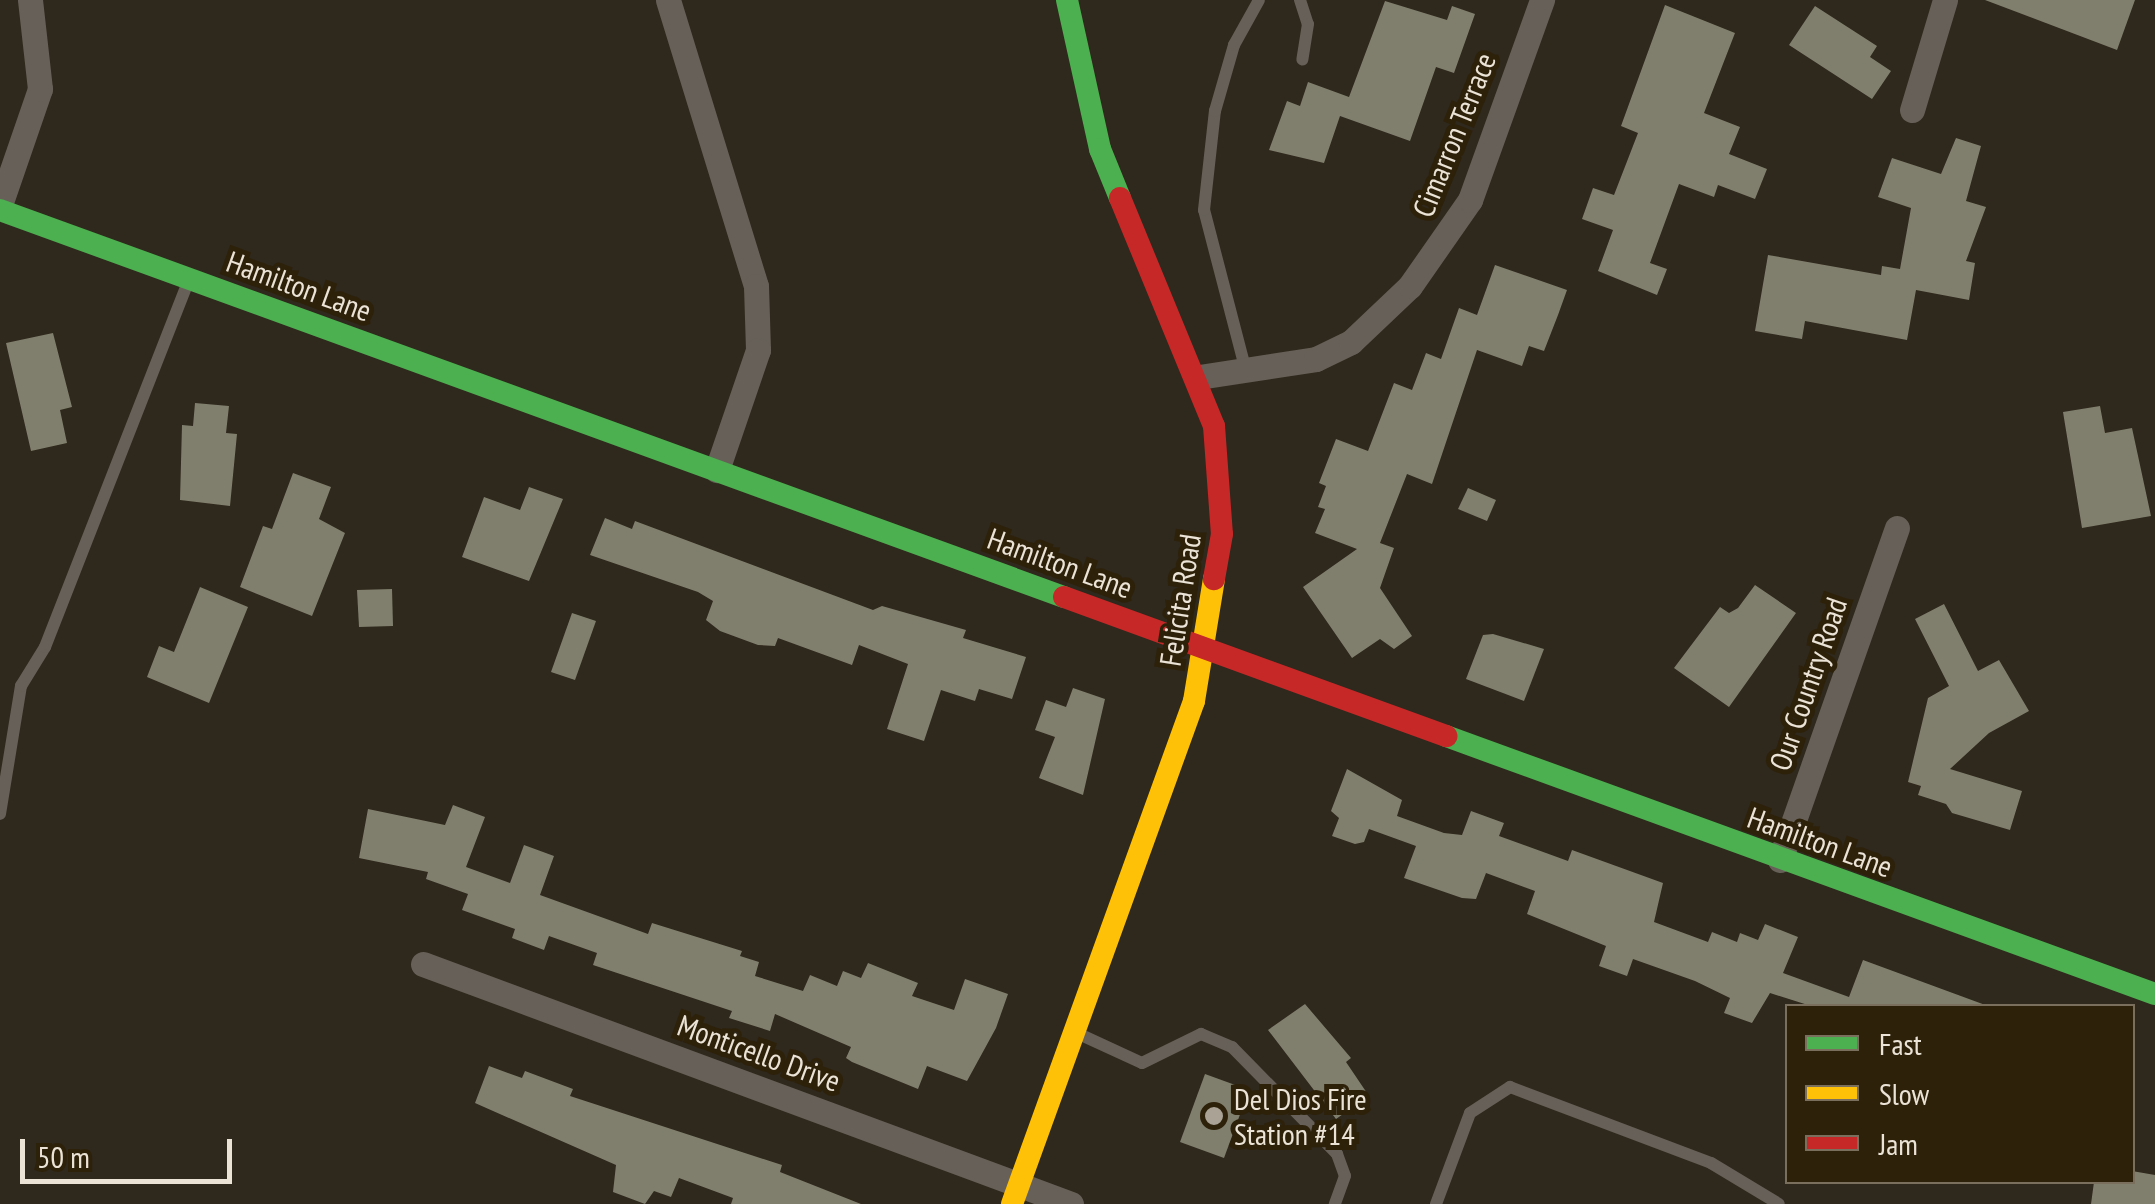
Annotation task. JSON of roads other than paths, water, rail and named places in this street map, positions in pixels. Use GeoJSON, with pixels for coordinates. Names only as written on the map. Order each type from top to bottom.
{"type":"FeatureCollection","features":[{"type":"Feature","properties":{"kind":"street"},"geometry":{"type":"LineString","coordinates":[[0,207],[40,88],[30,0]]}},
{"type":"Feature","properties":{"kind":"street"},"geometry":{"type":"LineString","coordinates":[[668,0],[756,286],[758,350],[717,470]]}},
{"type":"Feature","properties":{"kind":"street","name":"Felicita Road"},"geometry":{"type":"LineString","coordinates":[[1016,1194],[1079,1034],[1206,648],[1217,591],[1223,476],[1199,377],[1100,149],[1066,0]]}},
{"type":"Feature","properties":{"kind":"street","name":"Cimarron Terrace"},"geometry":{"type":"LineString","coordinates":[[1199,377],[1246,374],[1316,360],[1351,342],[1446,243],[1470,200],[1542,0]]}},
{"type":"Feature","properties":{"kind":"street"},"geometry":{"type":"LineString","coordinates":[[1912,110],[1945,0]]}},
{"type":"Feature","properties":{"kind":"street","name":"Hamilton Lane"},"geometry":{"type":"LineString","coordinates":[[0,207],[2155,994]]}},
{"type":"Feature","properties":{"kind":"street","name":"Our Country Road"},"geometry":{"type":"LineString","coordinates":[[1780,860],[1897,528]]}},
{"type":"Feature","properties":{"kind":"street","name":"Monticello Drive"},"geometry":{"type":"LineString","coordinates":[[423,964],[1016,1194],[1071,1204]]}},
{"type":"Feature","properties":{"kind":"lane"},"geometry":{"type":"LineString","coordinates":[[1246,374],[1204,210],[1214,111],[1234,45],[1259,0]]}},
{"type":"Feature","properties":{"kind":"lane"},"geometry":{"type":"LineString","coordinates":[[1300,0],[1308,24],[1302,60]]}},
{"type":"Feature","properties":{"kind":"lane"},"geometry":{"type":"LineString","coordinates":[[0,814],[20,686],[45,647],[190,278]]}},
{"type":"Feature","properties":{"kind":"lane"},"geometry":{"type":"LineString","coordinates":[[1079,1034],[1142,1063],[1201,1034],[1232,1047],[1337,1154],[1345,1176],[1335,1204]]}},
{"type":"Feature","properties":{"kind":"lane"},"geometry":{"type":"LineString","coordinates":[[1436,1204],[1470,1112],[1510,1087],[1711,1163],[1779,1204]]}},
{"type":"Feature","properties":{"kind":"place","name":"Del Dios Fire Station #14"},"geometry":{"type":"Point","coordinates":[1214,1116]}}]}
